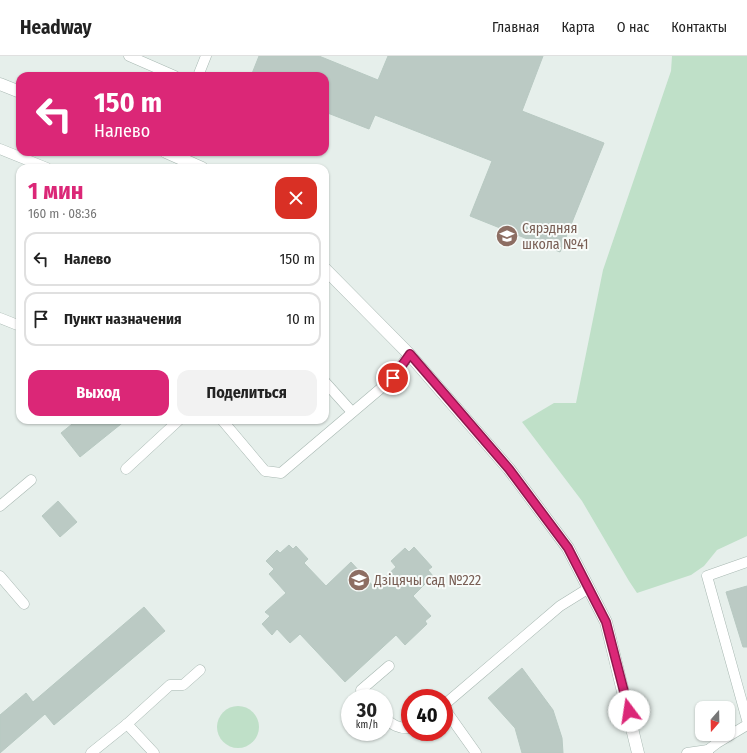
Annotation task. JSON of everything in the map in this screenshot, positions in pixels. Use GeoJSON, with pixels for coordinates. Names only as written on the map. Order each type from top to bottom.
{"type":"FeatureCollection","features":[{"type":"Feature","properties":{"kind":"street"},"geometry":{"type":"LineString","coordinates":[[0,84],[16,90]]}},
{"type":"Feature","properties":{"kind":"street"},"geometry":{"type":"LineString","coordinates":[[176,156],[193,164]]}},
{"type":"Feature","properties":{"kind":"street"},"geometry":{"type":"LineString","coordinates":[[329,273],[410,354],[509,469],[568,548],[606,622],[638,753]]}},
{"type":"Feature","properties":{"kind":"lane"},"geometry":{"type":"LineString","coordinates":[[129,56],[166,72]]}},
{"type":"Feature","properties":{"kind":"lane"},"geometry":{"type":"LineString","coordinates":[[200,72],[206,56]]}},
{"type":"Feature","properties":{"kind":"lane"},"geometry":{"type":"LineString","coordinates":[[0,149],[16,155]]}},
{"type":"Feature","properties":{"kind":"lane"},"geometry":{"type":"LineString","coordinates":[[17,156],[37,164]]}},
{"type":"Feature","properties":{"kind":"lane"},"geometry":{"type":"LineString","coordinates":[[0,318],[16,324]]}},
{"type":"Feature","properties":{"kind":"lane"},"geometry":{"type":"LineString","coordinates":[[225,424],[265,471],[281,473],[393,378],[410,354]]}},
{"type":"Feature","properties":{"kind":"lane"},"geometry":{"type":"LineString","coordinates":[[329,386],[352,412]]}},
{"type":"Feature","properties":{"kind":"lane"},"geometry":{"type":"LineString","coordinates":[[126,469],[175,424]]}},
{"type":"Feature","properties":{"kind":"lane"},"geometry":{"type":"LineString","coordinates":[[0,506],[31,480]]}},
{"type":"Feature","properties":{"kind":"lane"},"geometry":{"type":"LineString","coordinates":[[747,562],[707,576],[747,720]]}},
{"type":"Feature","properties":{"kind":"lane"},"geometry":{"type":"LineString","coordinates":[[0,576],[24,604]]}},
{"type":"Feature","properties":{"kind":"lane"},"geometry":{"type":"LineString","coordinates":[[453,697],[560,606],[589,588]]}},
{"type":"Feature","properties":{"kind":"lane"},"geometry":{"type":"LineString","coordinates":[[363,689],[389,666]]}},
{"type":"Feature","properties":{"kind":"lane"},"geometry":{"type":"LineString","coordinates":[[91,753],[128,724],[170,685],[183,685],[200,670]]}},
{"type":"Feature","properties":{"kind":"lane"},"geometry":{"type":"LineString","coordinates":[[453,721],[476,753]]}},
{"type":"Feature","properties":{"kind":"lane"},"geometry":{"type":"LineString","coordinates":[[128,724],[154,753]]}},
{"type":"Feature","properties":{"kind":"lane"},"geometry":{"type":"LineString","coordinates":[[687,753],[708,752],[717,743],[747,725]]}},
{"type":"Feature","properties":{"kind":"green space"},"geometry":{"type":"Polygon","coordinates":[[[672,56],[747,56],[747,536],[717,550],[704,566],[691,575],[637,593],[582,501],[522,422],[554,403],[576,403],[603,270],[671,71],[672,56]]]}},
{"type":"Feature","properties":{"kind":"green space"},"geometry":{"type":"Polygon","coordinates":[[[234,706],[242,706],[250,709],[256,715],[259,727],[256,739],[250,745],[242,748],[234,748],[226,745],[220,739],[217,731],[217,723],[220,715],[226,709],[234,706]]]}},
{"type":"Feature","properties":{"kind":"building"},"geometry":{"type":"Polygon","coordinates":[[[259,56],[319,56],[378,80],[388,56],[543,56],[522,111],[604,143],[560,252],[470,216],[492,161],[375,115],[369,129],[329,114],[329,72],[253,72],[259,56]]]}},
{"type":"Feature","properties":{"kind":"building"},"geometry":{"type":"Polygon","coordinates":[[[72,424],[121,424],[80,457],[61,433],[72,424]]]}},
{"type":"Feature","properties":{"kind":"building"},"geometry":{"type":"Polygon","coordinates":[[[58,501],[77,522],[60,537],[42,516],[58,501]]]}},
{"type":"Feature","properties":{"kind":"building","name":"Дзіцячы сад №222"},"geometry":{"type":"Polygon","coordinates":[[[289,545],[293,549],[296,546],[308,559],[304,563],[326,586],[351,562],[374,587],[396,567],[391,561],[405,548],[409,552],[414,547],[432,567],[428,570],[433,576],[413,596],[431,616],[425,621],[427,624],[405,645],[396,635],[345,682],[300,634],[290,643],[277,629],[272,635],[262,624],[270,616],[265,612],[286,593],[269,574],[274,569],[266,561],[277,550],[280,553],[289,545]]]}},
{"type":"Feature","properties":{"kind":"building"},"geometry":{"type":"Polygon","coordinates":[[[747,586],[747,647],[743,647],[726,592],[747,586]]]}},
{"type":"Feature","properties":{"kind":"building"},"geometry":{"type":"Polygon","coordinates":[[[144,607],[165,631],[54,725],[45,714],[0,753],[0,715],[26,693],[33,702],[144,607]]]}},
{"type":"Feature","properties":{"kind":"building"},"geometry":{"type":"Polygon","coordinates":[[[522,668],[553,710],[562,738],[563,753],[522,753],[515,728],[488,698],[522,668]]]}},
{"type":"Feature","properties":{"kind":"place","name":"Сярэдняя школа №41"},"geometry":{"type":"Point","coordinates":[507,236]}},
{"type":"Feature","properties":{"kind":"place","name":"Дзіцячы сад №222"},"geometry":{"type":"Point","coordinates":[359,580]}},
{"type":"Feature","properties":{"kind":"route"},"geometry":{"type":"LineString","coordinates":[[393,378],[410,354],[509,469],[568,548],[606,622],[629,711]]}}]}
